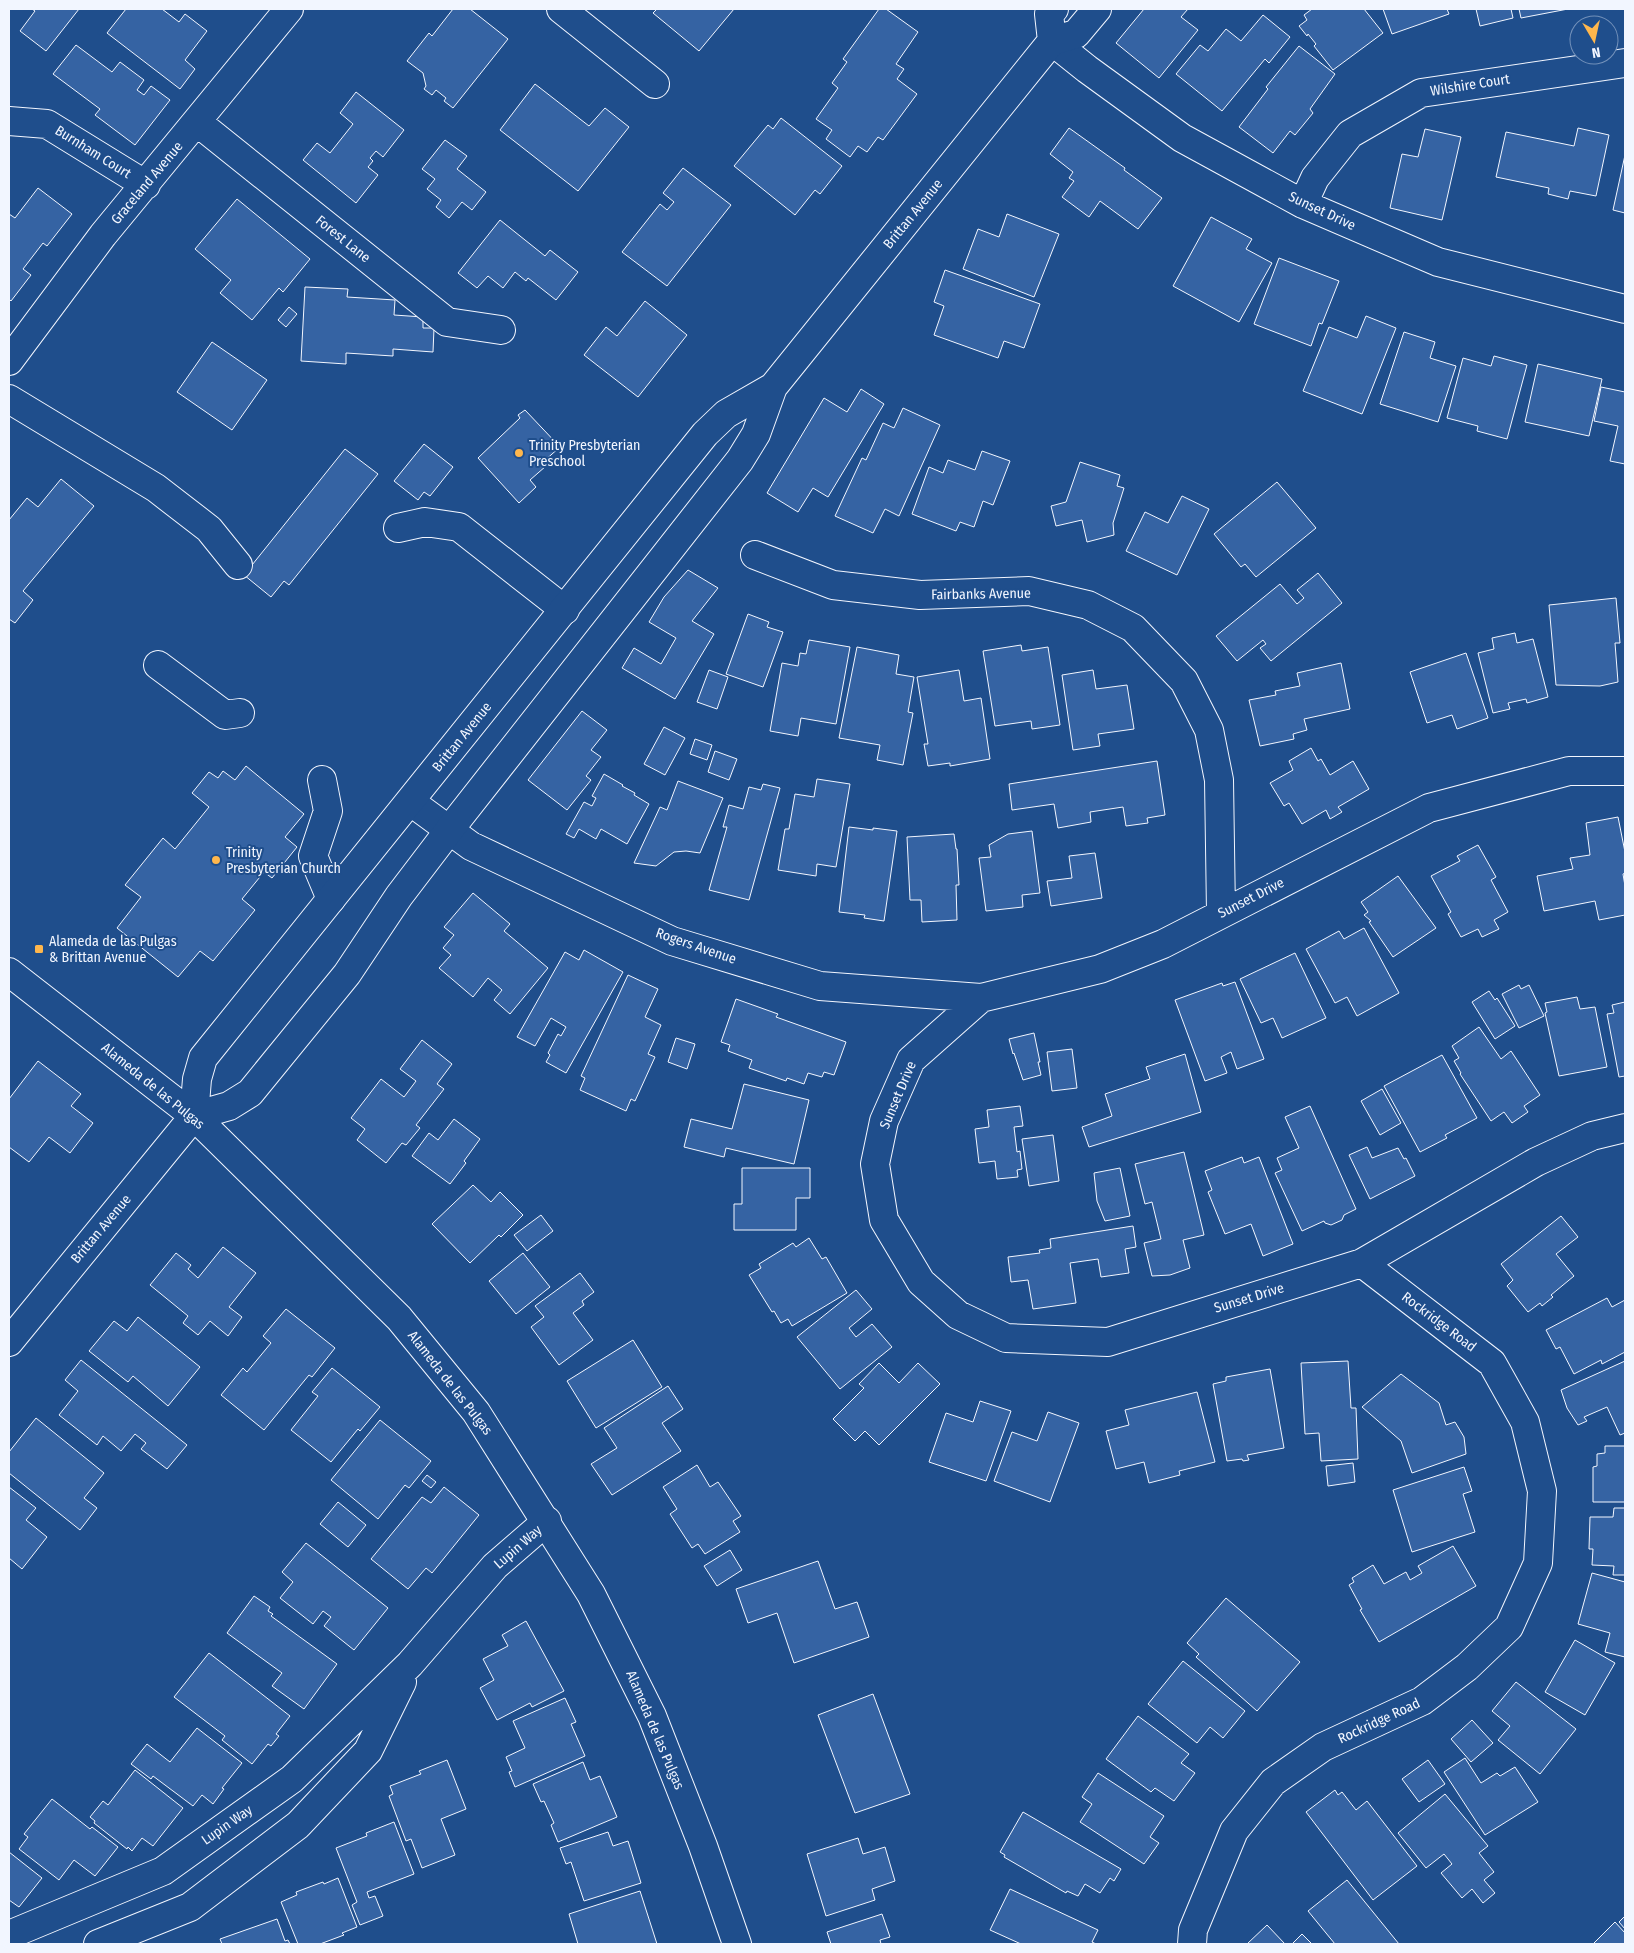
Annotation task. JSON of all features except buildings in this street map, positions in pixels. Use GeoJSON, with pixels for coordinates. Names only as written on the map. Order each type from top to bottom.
{"type":"FeatureCollection","features":[{"type":"Feature","properties":{"kind":"street","name":"Graceland Avenue"},"geometry":{"type":"LineString","coordinates":[[9,361],[103,235],[289,9]]}},
{"type":"Feature","properties":{"kind":"street"},"geometry":{"type":"LineString","coordinates":[[561,9],[655,84]]}},
{"type":"Feature","properties":{"kind":"street"},"geometry":{"type":"LineString","coordinates":[[1054,9],[1049,14],[1052,42],[1076,34],[1097,9]]}},
{"type":"Feature","properties":{"kind":"street","name":"Sunset Drive"},"geometry":{"type":"LineString","coordinates":[[1052,42],[1182,138],[1303,204],[1438,262],[1625,309]]}},
{"type":"Feature","properties":{"kind":"street","name":"Brittan Avenue"},"geometry":{"type":"LineString","coordinates":[[194,1116],[229,1106],[250,1093],[347,974],[399,896],[740,460],[756,434],[773,387],[1052,42]]}},
{"type":"Feature","properties":{"kind":"street","name":"Wilshire Court"},"geometry":{"type":"LineString","coordinates":[[1303,204],[1315,178],[1350,134],[1421,93],[1625,63]]}},
{"type":"Feature","properties":{"kind":"street","name":"Burnham Court"},"geometry":{"type":"LineString","coordinates":[[9,120],[46,124],[146,185]]}},
{"type":"Feature","properties":{"kind":"street","name":"Forest Lane"},"geometry":{"type":"LineString","coordinates":[[196,122],[447,322],[501,330]]}},
{"type":"Feature","properties":{"kind":"street","name":"Brittan Avenue"},"geometry":{"type":"LineString","coordinates":[[9,1342],[194,1116],[197,1079],[203,1058],[411,802],[705,434],[726,414],[773,387]]}},
{"type":"Feature","properties":{"kind":"street"},"geometry":{"type":"LineString","coordinates":[[9,399],[156,488],[208,528],[238,565]]}},
{"type":"Feature","properties":{"kind":"street"},"geometry":{"type":"LineString","coordinates":[[398,528],[425,522],[459,526],[565,610]]}},
{"type":"Feature","properties":{"kind":"street","name":"Fairbanks Avenue"},"geometry":{"type":"LineString","coordinates":[[754,556],[833,585],[920,595],[1029,591],[1088,605],[1133,628],[1184,681],[1209,730],[1219,780],[1221,913]]}},
{"type":"Feature","properties":{"kind":"street"},"geometry":{"type":"LineString","coordinates":[[158,665],[225,715],[240,713]]}},
{"type":"Feature","properties":{"kind":"street","name":"Sunset Drive"},"geometry":{"type":"LineString","coordinates":[[1625,771],[1569,772],[1429,808],[1163,944],[1100,969],[981,998],[911,1060],[884,1120],[875,1164],[884,1220],[921,1282],[958,1316],[1006,1338],[1108,1342],[1362,1263],[1536,1162],[1592,1136],[1625,1128]]}},
{"type":"Feature","properties":{"kind":"street"},"geometry":{"type":"LineString","coordinates":[[322,780],[328,810],[313,856],[331,899]]}},
{"type":"Feature","properties":{"kind":"street","name":"Rogers Avenue"},"geometry":{"type":"LineString","coordinates":[[411,802],[471,846],[672,941],[820,986],[981,998]]}},
{"type":"Feature","properties":{"kind":"street","name":"Alameda de las Pulgas"},"geometry":{"type":"LineString","coordinates":[[9,972],[194,1116],[398,1318],[476,1412],[591,1594],[652,1716],[703,1846],[737,1944]]}},
{"type":"Feature","properties":{"kind":"street","name":"Rockridge Road"},"geometry":{"type":"LineString","coordinates":[[1192,1944],[1193,1930],[1234,1831],[1273,1782],[1323,1747],[1422,1701],[1467,1667],[1509,1627],[1538,1563],[1542,1490],[1525,1422],[1492,1363],[1362,1263]]}},
{"type":"Feature","properties":{"kind":"street","name":"Lupin Way"},"geometry":{"type":"LineString","coordinates":[[9,1935],[163,1871],[292,1779],[410,1664],[495,1566],[547,1522]]}},
{"type":"Feature","properties":{"kind":"street","name":"Lupin Way"},"geometry":{"type":"LineString","coordinates":[[98,1944],[190,1907],[298,1825],[368,1751],[410,1664]]}},
{"type":"Feature","properties":{"kind":"place","name":"Trinity Presbyterian Preschool"},"geometry":{"type":"Point","coordinates":[519,453]}},
{"type":"Feature","properties":{"kind":"place","name":"Trinity Presbyterian Church"},"geometry":{"type":"Point","coordinates":[216,860]}},
{"type":"Feature","properties":{"kind":"place","name":"Alameda de las Pulgas & Brittan Avenue"},"geometry":{"type":"Point","coordinates":[39,949]}}]}
